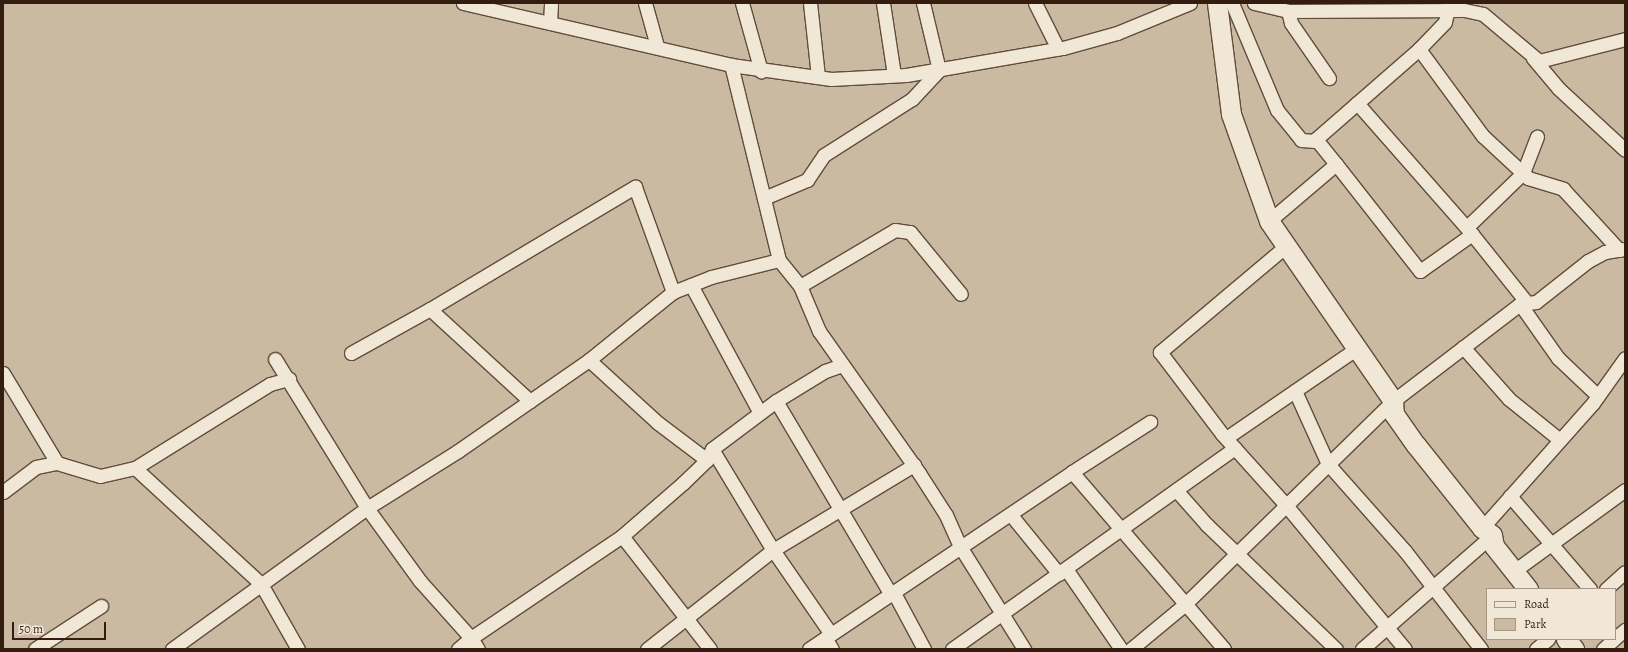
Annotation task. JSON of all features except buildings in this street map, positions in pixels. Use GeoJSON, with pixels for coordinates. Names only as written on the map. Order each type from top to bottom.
{"type":"FeatureCollection","features":[{"type":"Feature","properties":{"kind":"street"},"geometry":{"type":"LineString","coordinates":[[463,3],[657,46],[731,65],[761,71],[818,78],[894,75],[939,70],[1058,49],[1117,33],[1190,3]]}},
{"type":"Feature","properties":{"kind":"street"},"geometry":{"type":"LineString","coordinates":[[550,23],[551,3]]}},
{"type":"Feature","properties":{"kind":"street"},"geometry":{"type":"LineString","coordinates":[[644,3],[657,46]]}},
{"type":"Feature","properties":{"kind":"street"},"geometry":{"type":"LineString","coordinates":[[742,3],[761,71]]}},
{"type":"Feature","properties":{"kind":"street"},"geometry":{"type":"LineString","coordinates":[[810,3],[818,78]]}},
{"type":"Feature","properties":{"kind":"street"},"geometry":{"type":"LineString","coordinates":[[883,3],[894,75]]}},
{"type":"Feature","properties":{"kind":"street"},"geometry":{"type":"LineString","coordinates":[[923,3],[939,70]]}},
{"type":"Feature","properties":{"kind":"street"},"geometry":{"type":"LineString","coordinates":[[1035,3],[1058,49]]}},
{"type":"Feature","properties":{"kind":"street"},"geometry":{"type":"LineString","coordinates":[[1217,3],[1231,114],[1269,221],[1393,401],[1394,414],[1416,445],[1487,532],[1494,546],[1527,588]]}},
{"type":"Feature","properties":{"kind":"street"},"geometry":{"type":"LineString","coordinates":[[1232,3],[1277,110],[1301,140],[1315,141],[1336,164],[1420,271],[1470,231],[1523,173],[1538,137]]}},
{"type":"Feature","properties":{"kind":"street"},"geometry":{"type":"LineString","coordinates":[[1254,3],[1288,11],[1449,5],[1483,14],[1533,58],[1558,88],[1625,150]]}},
{"type":"Feature","properties":{"kind":"street"},"geometry":{"type":"LineString","coordinates":[[1315,141],[1356,102],[1419,49],[1445,22],[1449,5]]}},
{"type":"Feature","properties":{"kind":"street"},"geometry":{"type":"LineString","coordinates":[[1288,11],[1291,23],[1328,78]]}},
{"type":"Feature","properties":{"kind":"street"},"geometry":{"type":"LineString","coordinates":[[1533,58],[1548,61],[1625,39]]}},
{"type":"Feature","properties":{"kind":"street"},"geometry":{"type":"LineString","coordinates":[[1131,649],[1184,605],[1285,504],[1393,401],[1463,347],[1524,304],[1536,302],[1588,260],[1622,250],[1563,189],[1523,173],[1483,136],[1419,49]]}},
{"type":"Feature","properties":{"kind":"street"},"geometry":{"type":"LineString","coordinates":[[731,65],[779,260],[800,286],[819,331],[914,465],[946,515],[961,548],[1004,613],[1024,649]]}},
{"type":"Feature","properties":{"kind":"street"},"geometry":{"type":"LineString","coordinates":[[764,198],[807,180],[824,155],[912,99],[939,70]]}},
{"type":"Feature","properties":{"kind":"street"},"geometry":{"type":"LineString","coordinates":[[1356,102],[1470,231],[1524,304],[1558,358],[1598,396]]}},
{"type":"Feature","properties":{"kind":"street"},"geometry":{"type":"LineString","coordinates":[[1269,221],[1336,164]]}},
{"type":"Feature","properties":{"kind":"street"},"geometry":{"type":"LineString","coordinates":[[351,353],[430,309],[635,187],[674,292]]}},
{"type":"Feature","properties":{"kind":"street"},"geometry":{"type":"LineString","coordinates":[[800,286],[895,230],[910,232],[961,294]]}},
{"type":"Feature","properties":{"kind":"street"},"geometry":{"type":"LineString","coordinates":[[1286,246],[1160,352],[1226,438],[1285,504],[1388,626],[1405,649]]}},
{"type":"Feature","properties":{"kind":"street"},"geometry":{"type":"LineString","coordinates":[[172,649],[367,508],[530,401],[589,360],[674,292],[691,285],[779,260]]}},
{"type":"Feature","properties":{"kind":"street"},"geometry":{"type":"LineString","coordinates":[[691,285],[760,413]]}},
{"type":"Feature","properties":{"kind":"street"},"geometry":{"type":"LineString","coordinates":[[430,309],[530,401]]}},
{"type":"Feature","properties":{"kind":"street"},"geometry":{"type":"LineString","coordinates":[[1463,347],[1509,398],[1560,440]]}},
{"type":"Feature","properties":{"kind":"street"},"geometry":{"type":"LineString","coordinates":[[1226,438],[1356,348]]}},
{"type":"Feature","properties":{"kind":"street"},"geometry":{"type":"LineString","coordinates":[[275,359],[289,379],[325,445],[367,508],[420,581],[475,643]]}},
{"type":"Feature","properties":{"kind":"street"},"geometry":{"type":"LineString","coordinates":[[589,360],[658,423],[709,454],[773,550],[829,640]]}},
{"type":"Feature","properties":{"kind":"street"},"geometry":{"type":"LineString","coordinates":[[1362,649],[1487,532],[1510,496],[1598,396],[1625,360]]}},
{"type":"Feature","properties":{"kind":"street"},"geometry":{"type":"LineString","coordinates":[[458,649],[475,643],[622,536],[709,454],[776,401],[825,371],[842,365]]}},
{"type":"Feature","properties":{"kind":"street"},"geometry":{"type":"LineString","coordinates":[[3,373],[57,463]]}},
{"type":"Feature","properties":{"kind":"street"},"geometry":{"type":"LineString","coordinates":[[3,492],[36,467],[57,463],[100,476],[135,468],[270,384],[289,379]]}},
{"type":"Feature","properties":{"kind":"street"},"geometry":{"type":"LineString","coordinates":[[1295,391],[1328,464],[1431,586],[1481,649]]}},
{"type":"Feature","properties":{"kind":"street"},"geometry":{"type":"LineString","coordinates":[[776,401],[843,510],[924,649]]}},
{"type":"Feature","properties":{"kind":"street"},"geometry":{"type":"LineString","coordinates":[[809,649],[829,640],[893,594],[1072,472],[1150,422]]}},
{"type":"Feature","properties":{"kind":"street"},"geometry":{"type":"LineString","coordinates":[[952,649],[1062,572],[1120,528],[1235,448]]}},
{"type":"Feature","properties":{"kind":"street"},"geometry":{"type":"LineString","coordinates":[[647,649],[773,550],[843,510],[859,496],[914,465]]}},
{"type":"Feature","properties":{"kind":"street"},"geometry":{"type":"LineString","coordinates":[[135,468],[261,584],[298,649]]}},
{"type":"Feature","properties":{"kind":"street"},"geometry":{"type":"LineString","coordinates":[[1072,472],[1184,605],[1224,649]]}},
{"type":"Feature","properties":{"kind":"street"},"geometry":{"type":"LineString","coordinates":[[1176,490],[1207,525],[1238,551],[1336,649]]}},
{"type":"Feature","properties":{"kind":"street"},"geometry":{"type":"LineString","coordinates":[[1514,571],[1625,490]]}},
{"type":"Feature","properties":{"kind":"street"},"geometry":{"type":"LineString","coordinates":[[1510,496],[1589,588]]}},
{"type":"Feature","properties":{"kind":"street"},"geometry":{"type":"LineString","coordinates":[[1011,515],[1062,572],[1121,649]]}},
{"type":"Feature","properties":{"kind":"street"},"geometry":{"type":"LineString","coordinates":[[622,536],[688,618],[710,649]]}},
{"type":"Feature","properties":{"kind":"street"},"geometry":{"type":"LineString","coordinates":[[1607,588],[1625,572]]}},
{"type":"Feature","properties":{"kind":"street"},"geometry":{"type":"LineString","coordinates":[[35,649],[101,606]]}},
{"type":"Feature","properties":{"kind":"street"},"geometry":{"type":"LineString","coordinates":[[1616,638],[1625,630]]}},
{"type":"Feature","properties":{"kind":"street"},"geometry":{"type":"LineString","coordinates":[[1536,649],[1547,640]]}},
{"type":"Feature","properties":{"kind":"street"},"geometry":{"type":"LineString","coordinates":[[1567,640],[1574,649]]}},
{"type":"Feature","properties":{"kind":"street"},"geometry":{"type":"LineString","coordinates":[[1603,649],[1614,640]]}},
{"type":"Feature","properties":{"kind":"green space"},"geometry":{"type":"Polygon","coordinates":[[[3,3],[1625,3],[1625,649],[3,649],[3,3]]]}}]}
